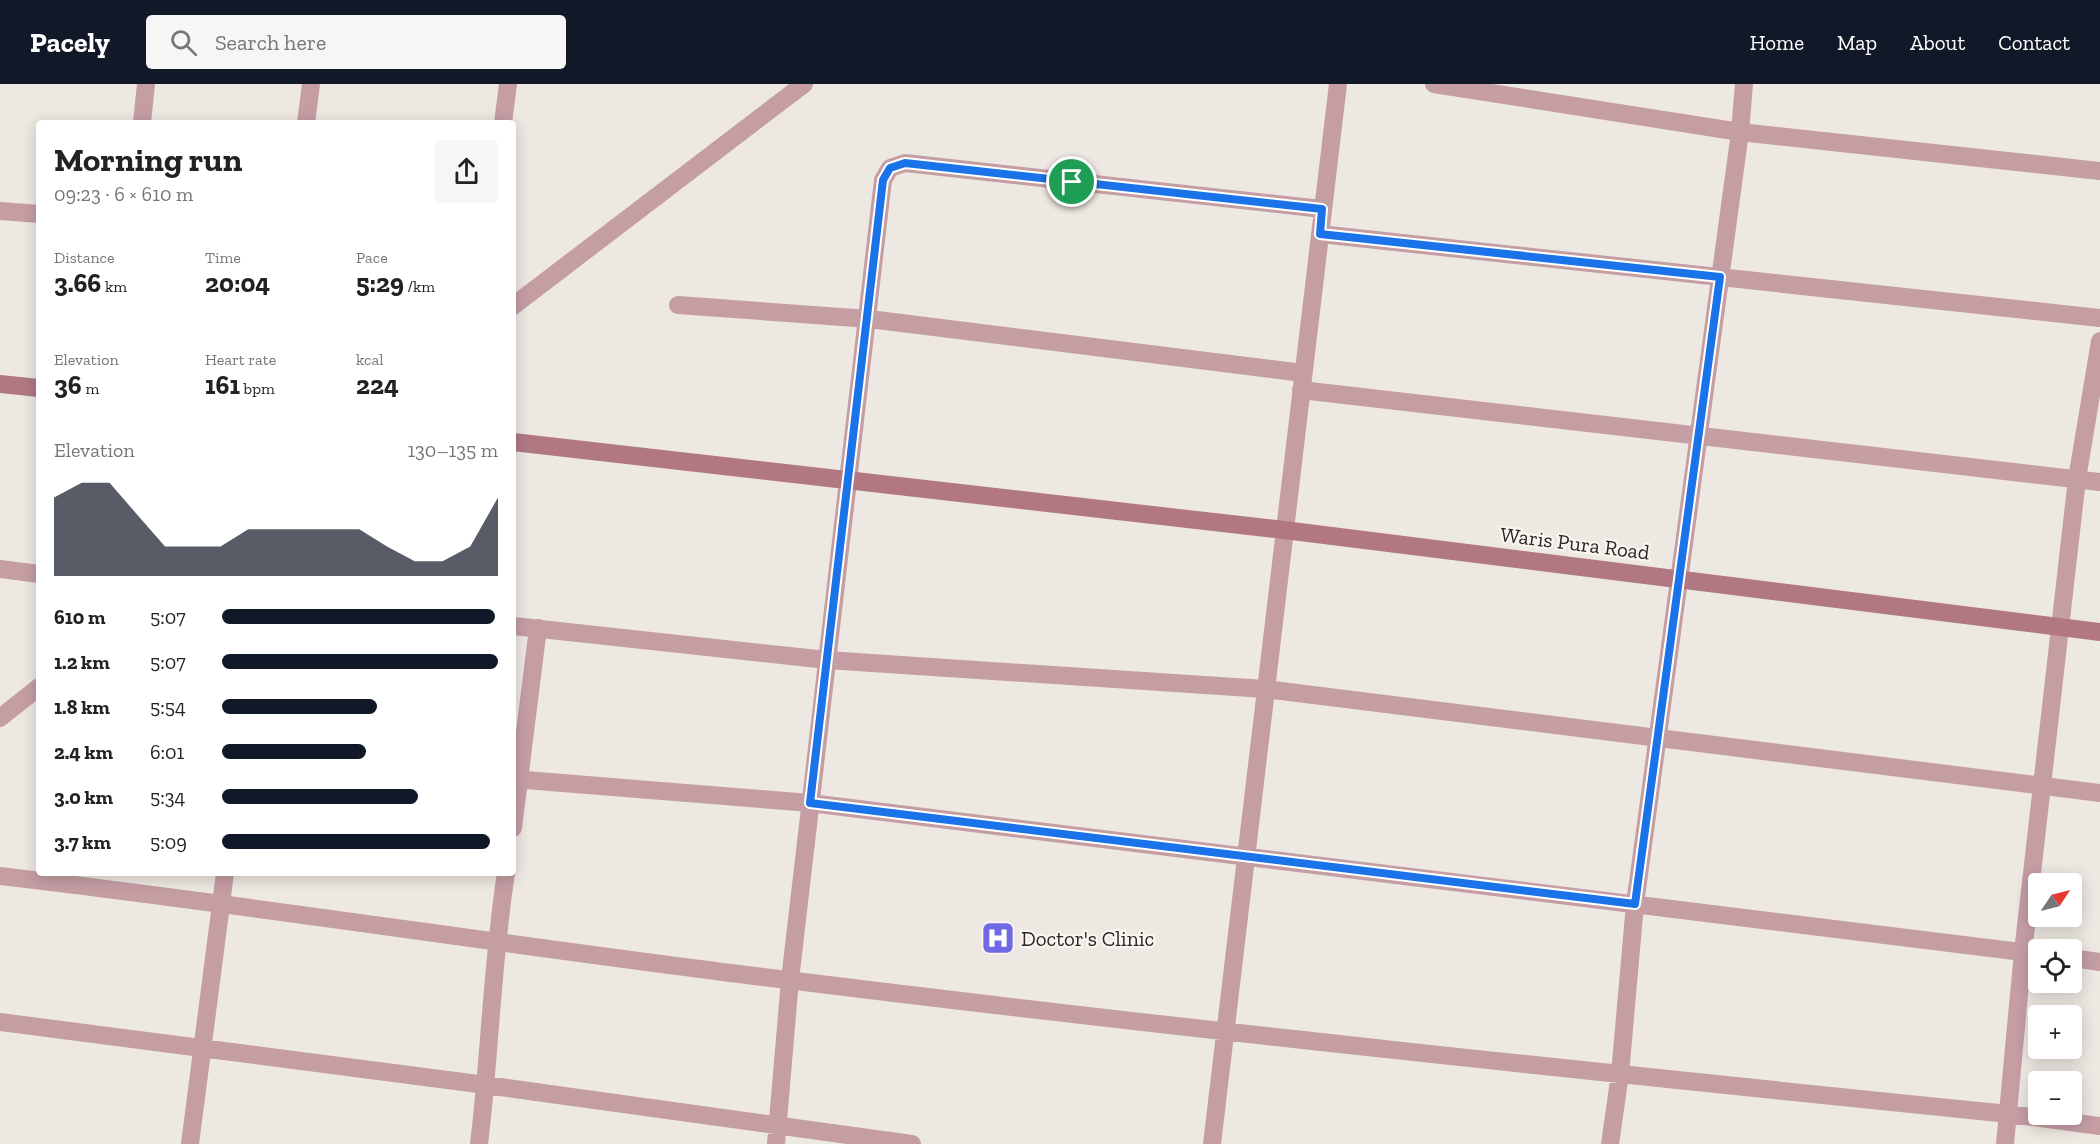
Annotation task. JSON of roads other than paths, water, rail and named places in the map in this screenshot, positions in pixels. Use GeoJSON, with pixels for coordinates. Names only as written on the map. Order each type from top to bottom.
{"type":"FeatureCollection","features":[{"type":"Feature","properties":{"kind":"main road"},"geometry":{"type":"LineString","coordinates":[[0,384],[36,388]]}},
{"type":"Feature","properties":{"kind":"main road","name":"Waris Pura Road"},"geometry":{"type":"LineString","coordinates":[[516,442],[1284,530],[2100,632]]}},
{"type":"Feature","properties":{"kind":"street"},"geometry":{"type":"LineString","coordinates":[[142,120],[146,84]]}},
{"type":"Feature","properties":{"kind":"street"},"geometry":{"type":"LineString","coordinates":[[306,120],[310,84]]}},
{"type":"Feature","properties":{"kind":"street"},"geometry":{"type":"LineString","coordinates":[[503,120],[508,84]]}},
{"type":"Feature","properties":{"kind":"street"},"geometry":{"type":"LineString","coordinates":[[516,304],[804,84]]}},
{"type":"Feature","properties":{"kind":"street"},"geometry":{"type":"LineString","coordinates":[[1212,1144],[1338,84]]}},
{"type":"Feature","properties":{"kind":"street"},"geometry":{"type":"LineString","coordinates":[[1434,84],[1740,132],[2100,171]]}},
{"type":"Feature","properties":{"kind":"street"},"geometry":{"type":"LineString","coordinates":[[1610,1144],[1620,1074],[1635,904],[1740,132],[1744,84]]}},
{"type":"Feature","properties":{"kind":"street"},"geometry":{"type":"LineString","coordinates":[[777,1135],[789,980],[869,319],[883,180],[890,168],[905,163],[1322,209]]}},
{"type":"Feature","properties":{"kind":"street"},"geometry":{"type":"LineString","coordinates":[[0,211],[36,214]]}},
{"type":"Feature","properties":{"kind":"street"},"geometry":{"type":"LineString","coordinates":[[1320,234],[2100,318]]}},
{"type":"Feature","properties":{"kind":"street"},"geometry":{"type":"LineString","coordinates":[[678,305],[869,319],[1302,382],[1699,436],[2100,482]]}},
{"type":"Feature","properties":{"kind":"street"},"geometry":{"type":"LineString","coordinates":[[2032,939],[2042,786],[2060,627],[2077,479],[2100,341]]}},
{"type":"Feature","properties":{"kind":"street"},"geometry":{"type":"LineString","coordinates":[[0,569],[36,574]]}},
{"type":"Feature","properties":{"kind":"street"},"geometry":{"type":"LineString","coordinates":[[516,626],[827,660],[1265,689],[2100,793]]}},
{"type":"Feature","properties":{"kind":"street"},"geometry":{"type":"LineString","coordinates":[[538,628],[517,780],[810,803],[2028,953]]}},
{"type":"Feature","properties":{"kind":"street"},"geometry":{"type":"LineString","coordinates":[[3,713],[36,689]]}},
{"type":"Feature","properties":{"kind":"street"},"geometry":{"type":"LineString","coordinates":[[0,876],[221,902],[789,980],[1226,1033],[2009,1114],[2100,1126]]}},
{"type":"Feature","properties":{"kind":"street"},"geometry":{"type":"LineString","coordinates":[[190,1144],[225,876]]}},
{"type":"Feature","properties":{"kind":"street"},"geometry":{"type":"LineString","coordinates":[[479,1144],[486,1085],[495,941],[506,876]]}},
{"type":"Feature","properties":{"kind":"street"},"geometry":{"type":"LineString","coordinates":[[2082,959],[2100,962]]}},
{"type":"Feature","properties":{"kind":"street"},"geometry":{"type":"LineString","coordinates":[[2005,1144],[2028,975]]}},
{"type":"Feature","properties":{"kind":"street"},"geometry":{"type":"LineString","coordinates":[[0,1022],[486,1085],[777,1135],[912,1144]]}},
{"type":"Feature","properties":{"kind":"place","name":"Doctor's Clinic"},"geometry":{"type":"Point","coordinates":[998,938]}}]}
